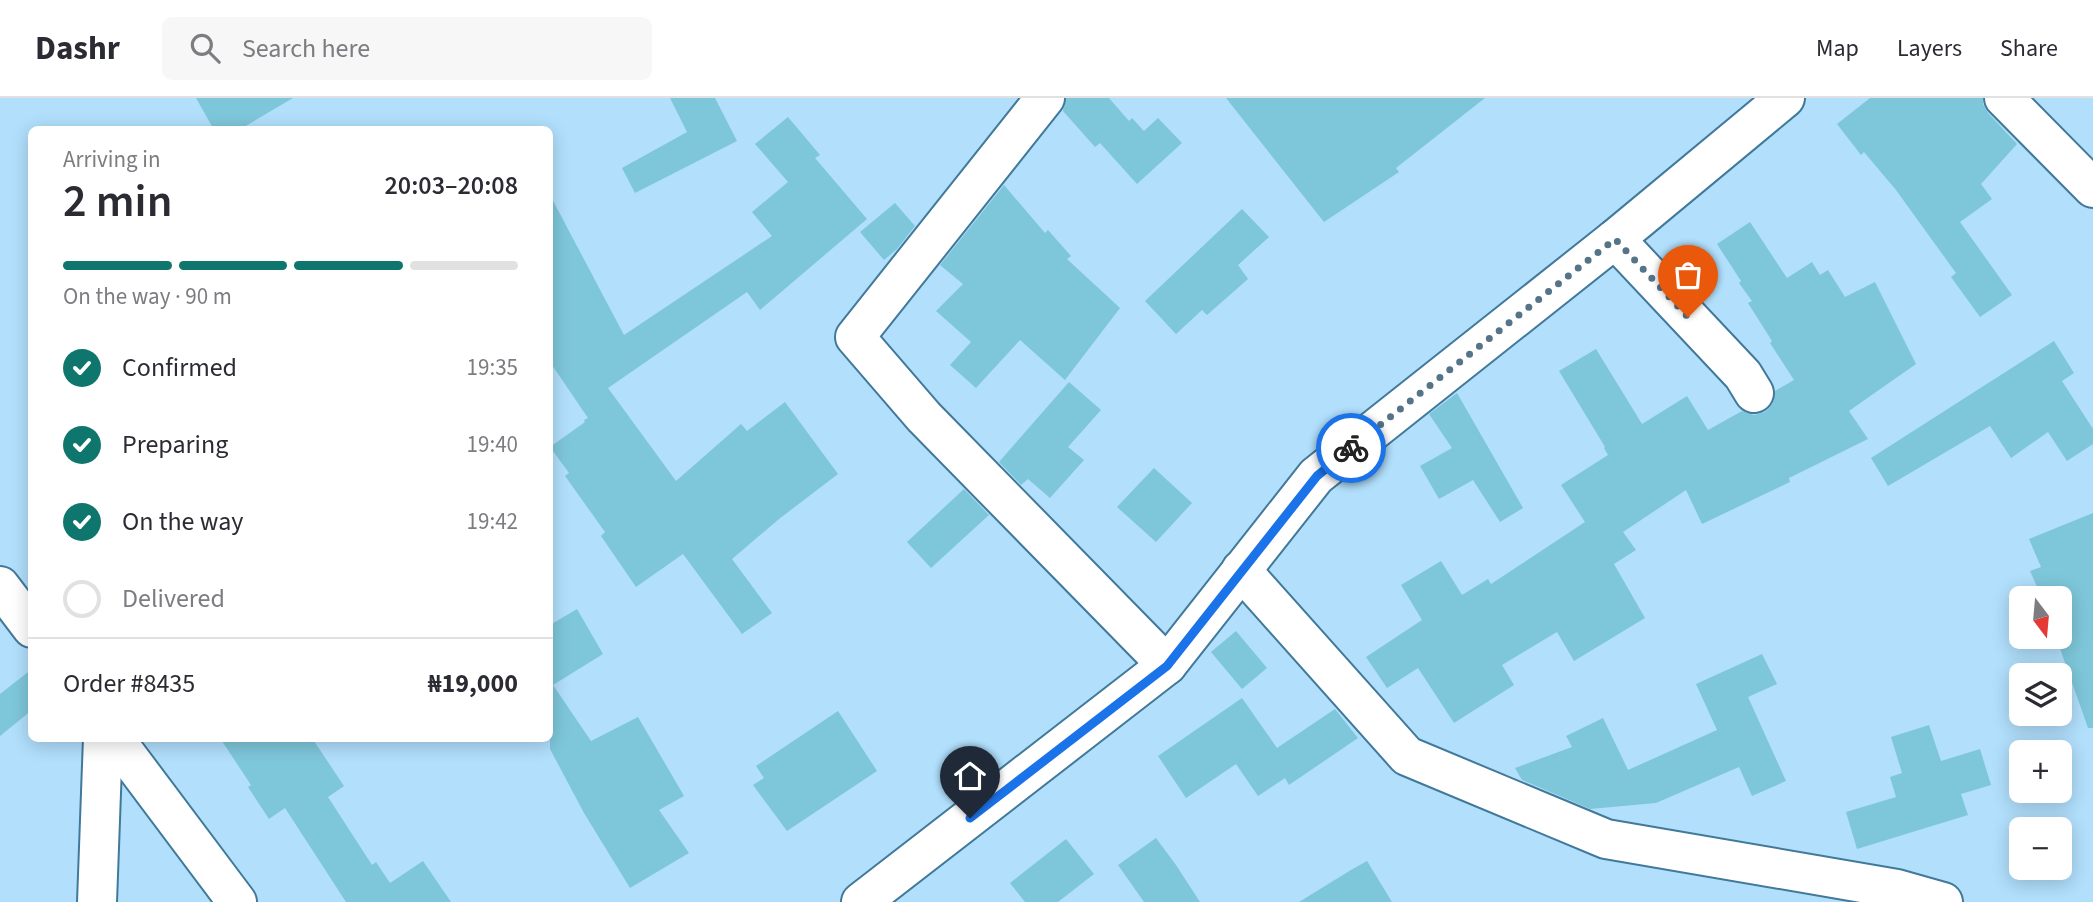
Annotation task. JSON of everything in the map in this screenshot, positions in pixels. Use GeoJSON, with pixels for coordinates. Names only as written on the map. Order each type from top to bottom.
{"type":"FeatureCollection","features":[{"type":"Feature","properties":{"kind":"street"},"geometry":{"type":"LineString","coordinates":[[1045,98],[855,337],[924,417],[1167,666]]}},
{"type":"Feature","properties":{"kind":"street"},"geometry":{"type":"LineString","coordinates":[[861,902],[1167,666],[1317,476],[1615,239],[1785,98]]}},
{"type":"Feature","properties":{"kind":"street"},"geometry":{"type":"LineString","coordinates":[[2004,98],[2093,188]]}},
{"type":"Feature","properties":{"kind":"street"},"geometry":{"type":"LineString","coordinates":[[1615,239],[1743,375],[1754,393]]}},
{"type":"Feature","properties":{"kind":"street"},"geometry":{"type":"LineString","coordinates":[[1241,570],[1407,756],[1606,839],[1897,888],[1943,902]]}},
{"type":"Feature","properties":{"kind":"street"},"geometry":{"type":"LineString","coordinates":[[0,586],[28,623]]}},
{"type":"Feature","properties":{"kind":"street"},"geometry":{"type":"LineString","coordinates":[[97,902],[103,742]]}},
{"type":"Feature","properties":{"kind":"street"},"geometry":{"type":"LineString","coordinates":[[117,742],[237,902]]}},
{"type":"Feature","properties":{"kind":"building"},"geometry":{"type":"Polygon","coordinates":[[[196,98],[293,98],[246,126],[212,126],[196,98]]]}},
{"type":"Feature","properties":{"kind":"building"},"geometry":{"type":"Polygon","coordinates":[[[670,98],[715,98],[737,141],[635,193],[622,168],[687,132],[670,98]]]}},
{"type":"Feature","properties":{"kind":"building"},"geometry":{"type":"Polygon","coordinates":[[[1066,98],[1109,98],[1129,121],[1132,118],[1144,131],[1158,118],[1182,143],[1137,184],[1100,143],[1095,147],[1063,111],[1066,98]]]}},
{"type":"Feature","properties":{"kind":"building"},"geometry":{"type":"Polygon","coordinates":[[[1226,98],[1485,98],[1396,168],[1399,172],[1324,222],[1226,98]]]}},
{"type":"Feature","properties":{"kind":"building"},"geometry":{"type":"Polygon","coordinates":[[[1870,98],[1983,98],[1988,113],[2017,144],[1981,184],[1992,199],[1960,222],[2012,295],[1980,317],[1951,277],[1956,273],[1896,190],[1864,152],[1861,155],[1837,124],[1870,98]]]}},
{"type":"Feature","properties":{"kind":"building"},"geometry":{"type":"Polygon","coordinates":[[[788,117],[820,155],[815,158],[867,219],[760,310],[747,292],[608,388],[676,481],[741,424],[747,431],[785,402],[838,474],[732,559],[772,613],[742,634],[683,554],[636,587],[601,536],[605,532],[565,476],[569,473],[553,451],[553,445],[588,418],[553,366],[553,201],[624,335],[772,236],[752,212],[788,182],[755,144],[788,117]]]}},
{"type":"Feature","properties":{"kind":"building"},"geometry":{"type":"Polygon","coordinates":[[[1004,185],[1045,233],[1048,230],[1071,256],[1067,259],[1120,308],[1065,380],[1020,340],[976,388],[950,365],[971,342],[936,311],[963,284],[940,265],[1004,185]]]}},
{"type":"Feature","properties":{"kind":"building"},"geometry":{"type":"Polygon","coordinates":[[[895,203],[915,226],[897,249],[884,260],[860,232],[895,203]]]}},
{"type":"Feature","properties":{"kind":"building"},"geometry":{"type":"Polygon","coordinates":[[[1242,209],[1269,237],[1238,265],[1248,279],[1207,315],[1202,310],[1176,334],[1145,301],[1242,209]]]}},
{"type":"Feature","properties":{"kind":"building"},"geometry":{"type":"Polygon","coordinates":[[[1750,222],[1787,278],[1812,262],[1820,275],[1828,270],[1845,297],[1875,282],[1916,364],[1849,411],[1868,439],[1789,478],[1790,482],[1702,524],[1686,490],[1623,532],[1636,550],[1614,564],[1645,618],[1574,661],[1557,632],[1502,665],[1514,685],[1454,723],[1418,668],[1387,688],[1366,657],[1422,620],[1401,585],[1441,561],[1462,595],[1488,579],[1491,584],[1585,522],[1561,485],[1608,455],[1559,371],[1596,349],[1642,424],[1687,396],[1708,430],[1742,411],[1754,415],[1765,412],[1773,403],[1775,391],[1794,380],[1748,303],[1752,301],[1739,283],[1741,281],[1717,244],[1750,222]]]}},
{"type":"Feature","properties":{"kind":"building"},"geometry":{"type":"Polygon","coordinates":[[[2054,341],[2074,373],[2062,381],[2093,429],[2093,444],[2067,461],[2048,432],[2011,458],[1990,426],[1888,486],[1871,458],[2054,341]]]}},
{"type":"Feature","properties":{"kind":"building"},"geometry":{"type":"Polygon","coordinates":[[[1069,382],[1101,410],[1068,447],[1084,460],[1050,498],[1028,479],[1021,485],[999,462],[1069,382]]]}},
{"type":"Feature","properties":{"kind":"building"},"geometry":{"type":"Polygon","coordinates":[[[1457,393],[1523,508],[1500,522],[1473,480],[1439,499],[1420,466],[1452,448],[1429,414],[1457,393]]]}},
{"type":"Feature","properties":{"kind":"building"},"geometry":{"type":"Polygon","coordinates":[[[1154,468],[1192,503],[1156,542],[1117,507],[1154,468]]]}},
{"type":"Feature","properties":{"kind":"building"},"geometry":{"type":"Polygon","coordinates":[[[964,489],[989,515],[931,568],[907,542],[964,489]]]}},
{"type":"Feature","properties":{"kind":"building"},"geometry":{"type":"Polygon","coordinates":[[[2093,513],[2093,728],[2088,728],[2072,682],[2072,663],[2065,663],[2060,649],[2072,649],[2072,586],[2037,586],[2030,571],[2041,567],[2029,539],[2093,513]]]}},
{"type":"Feature","properties":{"kind":"building"},"geometry":{"type":"Polygon","coordinates":[[[577,609],[603,654],[553,685],[553,623],[577,609]]]}},
{"type":"Feature","properties":{"kind":"building"},"geometry":{"type":"Polygon","coordinates":[[[1236,631],[1267,668],[1242,689],[1211,652],[1236,631]]]}},
{"type":"Feature","properties":{"kind":"building"},"geometry":{"type":"Polygon","coordinates":[[[1762,654],[1777,684],[1748,697],[1786,781],[1752,796],[1739,767],[1656,803],[1590,809],[1522,780],[1515,768],[1572,747],[1566,736],[1603,718],[1628,770],[1717,730],[1696,684],[1762,654]]]}},
{"type":"Feature","properties":{"kind":"building"},"geometry":{"type":"Polygon","coordinates":[[[28,672],[28,713],[0,736],[0,694],[28,672]]]}},
{"type":"Feature","properties":{"kind":"building"},"geometry":{"type":"Polygon","coordinates":[[[553,685],[591,741],[638,717],[684,796],[659,810],[689,853],[630,888],[584,813],[550,749],[550,742],[553,742],[553,685]]]}},
{"type":"Feature","properties":{"kind":"building"},"geometry":{"type":"Polygon","coordinates":[[[1242,698],[1277,748],[1335,709],[1358,738],[1289,785],[1285,778],[1258,796],[1236,764],[1186,798],[1158,756],[1242,698]]]}},
{"type":"Feature","properties":{"kind":"building"},"geometry":{"type":"Polygon","coordinates":[[[838,711],[877,771],[787,831],[753,785],[764,778],[756,766],[838,711]]]}},
{"type":"Feature","properties":{"kind":"building"},"geometry":{"type":"Polygon","coordinates":[[[1929,725],[1941,761],[1980,749],[1991,785],[1961,794],[1968,815],[1857,849],[1846,812],[1896,797],[1890,777],[1902,773],[1891,737],[1929,725]]]}},
{"type":"Feature","properties":{"kind":"building"},"geometry":{"type":"Polygon","coordinates":[[[223,742],[315,742],[344,786],[328,797],[372,865],[376,862],[390,883],[423,861],[451,902],[346,902],[285,808],[269,819],[248,787],[251,785],[223,742]]]}},
{"type":"Feature","properties":{"kind":"building"},"geometry":{"type":"Polygon","coordinates":[[[1156,838],[1200,902],[1144,902],[1118,865],[1156,838]]]}},
{"type":"Feature","properties":{"kind":"building"},"geometry":{"type":"Polygon","coordinates":[[[1066,839],[1094,874],[1058,902],[1025,902],[1010,883],[1066,839]]]}},
{"type":"Feature","properties":{"kind":"building"},"geometry":{"type":"Polygon","coordinates":[[[1367,861],[1392,902],[1299,902],[1351,870],[1367,861]]]}},
{"type":"Feature","properties":{"kind":"way so far"},"geometry":{"type":"LineString","coordinates":[[1351,448],[1615,239],[1688,317]]}},
{"type":"Feature","properties":{"kind":"route"},"geometry":{"type":"LineString","coordinates":[[970,818],[1167,666],[1317,476],[1351,448]]}}]}
